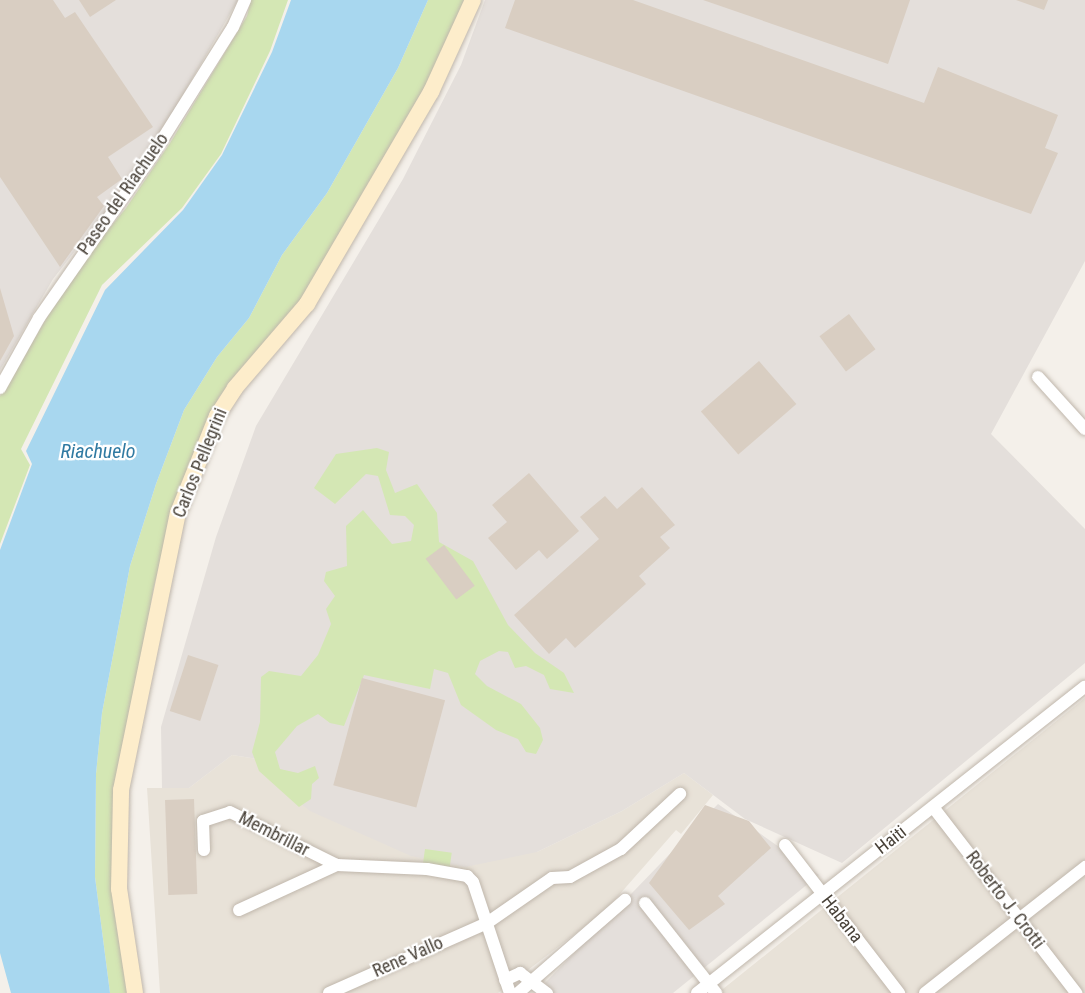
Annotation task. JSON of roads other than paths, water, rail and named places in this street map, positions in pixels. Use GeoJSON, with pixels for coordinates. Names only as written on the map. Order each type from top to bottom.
{"type":"FeatureCollection","features":[{"type":"Feature","properties":{"kind":"street","name":"Paseo del Riachuelo"},"geometry":{"type":"LineString","coordinates":[[0,388],[39,318],[152,156],[233,27],[245,0]]}},
{"type":"Feature","properties":{"kind":"street","name":"Carlos Pellegrini"},"geometry":{"type":"LineString","coordinates":[[135,993],[119,889],[121,790],[178,513],[217,416],[235,388],[307,304],[431,92],[473,0]]}},
{"type":"Feature","properties":{"kind":"street"},"geometry":{"type":"LineString","coordinates":[[1038,377],[1085,429]]}},
{"type":"Feature","properties":{"kind":"street","name":"Haiti"},"geometry":{"type":"LineString","coordinates":[[697,993],[712,988],[822,894],[1085,687]]}},
{"type":"Feature","properties":{"kind":"street","name":"Rene Vallo"},"geometry":{"type":"LineString","coordinates":[[329,993],[487,923],[552,878],[570,877],[633,841],[663,807],[680,794]]}},
{"type":"Feature","properties":{"kind":"street","name":"Roberto J. Crotti"},"geometry":{"type":"LineString","coordinates":[[933,807],[1076,993]]}},
{"type":"Feature","properties":{"kind":"street","name":"Membrillar"},"geometry":{"type":"LineString","coordinates":[[204,850],[203,821],[230,812],[337,865]]}},
{"type":"Feature","properties":{"kind":"street","name":"Habana"},"geometry":{"type":"LineString","coordinates":[[785,845],[899,993]]}},
{"type":"Feature","properties":{"kind":"street"},"geometry":{"type":"LineString","coordinates":[[239,910],[337,865],[427,869],[467,876],[473,882],[510,993]]}},
{"type":"Feature","properties":{"kind":"street"},"geometry":{"type":"LineString","coordinates":[[925,993],[1085,867]]}},
{"type":"Feature","properties":{"kind":"street"},"geometry":{"type":"LineString","coordinates":[[518,993],[625,900]]}},
{"type":"Feature","properties":{"kind":"street"},"geometry":{"type":"LineString","coordinates":[[645,903],[712,988]]}},
{"type":"Feature","properties":{"kind":"street"},"geometry":{"type":"LineString","coordinates":[[505,980],[519,973],[547,993]]}},
{"type":"Feature","properties":{"kind":"water","name":"Riachuelo"},"geometry":{"type":"Polygon","coordinates":[[[291,0],[428,0],[398,68],[327,193],[282,255],[249,318],[217,357],[184,410],[156,484],[130,566],[102,713],[96,774],[95,877],[110,993],[11,993],[0,953],[0,550],[32,464],[26,451],[105,290],[183,210],[222,155],[272,52],[291,0]]]}}]}
